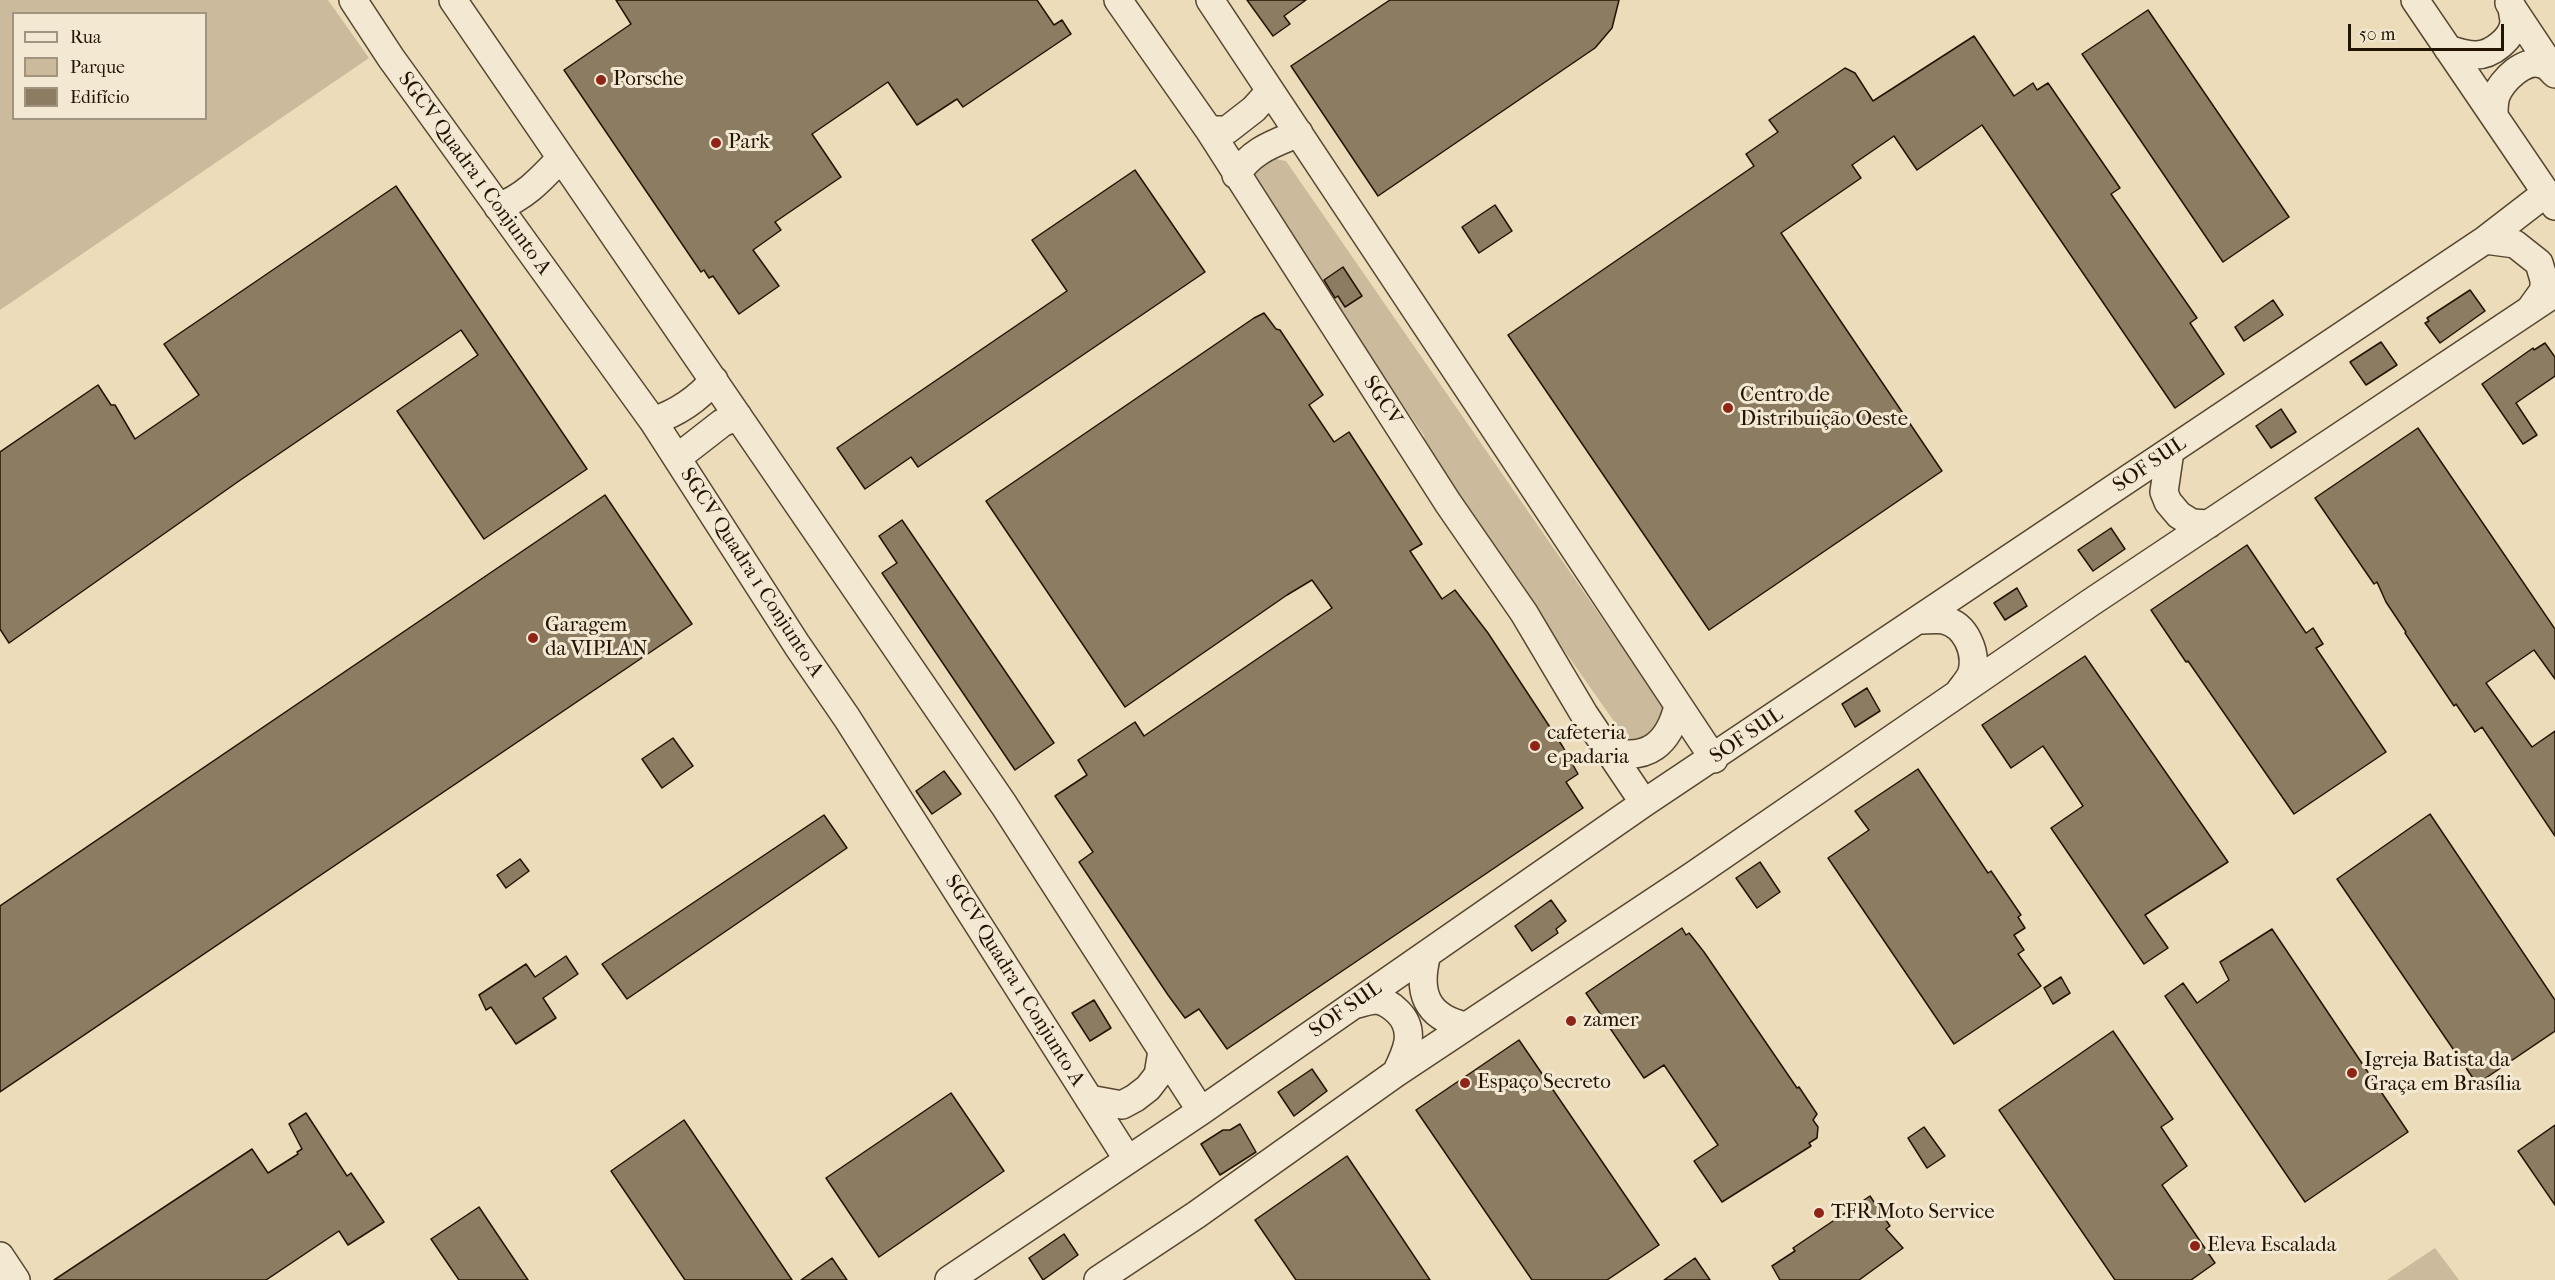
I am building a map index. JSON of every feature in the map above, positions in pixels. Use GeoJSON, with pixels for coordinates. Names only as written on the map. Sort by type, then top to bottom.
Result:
{"type":"FeatureCollection","features":[{"type":"Feature","properties":{"kind":"street","name":"SGCV Quadra 1 Conjunto A"},"geometry":{"type":"LineString","coordinates":[[353,0],[391,58],[653,420],[797,645],[847,718],[1128,1160]]}},
{"type":"Feature","properties":{"kind":"street","name":"SGCV"},"geometry":{"type":"LineString","coordinates":[[1118,0],[1209,130],[1448,503],[1524,613],[1609,751],[1644,803]]}},
{"type":"Feature","properties":{"kind":"street"},"geometry":{"type":"LineString","coordinates":[[1210,0],[1714,759]]}},
{"type":"Feature","properties":{"kind":"street"},"geometry":{"type":"LineString","coordinates":[[2415,0],[2550,200]]}},
{"type":"Feature","properties":{"kind":"street"},"geometry":{"type":"LineString","coordinates":[[465,4],[561,158],[1004,805],[1201,1111]]}},
{"type":"Feature","properties":{"kind":"street"},"geometry":{"type":"LineString","coordinates":[[2448,49],[2480,56],[2494,49],[2507,39],[2514,24],[2510,4]]}},
{"type":"Feature","properties":{"kind":"street"},"geometry":{"type":"LineString","coordinates":[[2510,4],[2555,73]]}},
{"type":"Feature","properties":{"kind":"street"},"geometry":{"type":"LineString","coordinates":[[2494,115],[2496,97],[2504,81],[2518,69],[2534,63],[2544,64],[2555,73]]}},
{"type":"Feature","properties":{"kind":"street"},"geometry":{"type":"LineString","coordinates":[[1209,130],[1227,130],[1254,109],[1270,91]]}},
{"type":"Feature","properties":{"kind":"street"},"geometry":{"type":"LineString","coordinates":[[1236,175],[1246,159],[1271,144],[1299,133]]}},
{"type":"Feature","properties":{"kind":"street"},"geometry":{"type":"LineString","coordinates":[[498,207],[533,188],[561,158]]}},
{"type":"Feature","properties":{"kind":"street","name":"SOF SUL"},"geometry":{"type":"LineString","coordinates":[[949,1280],[1201,1111],[1644,803],[1714,759],[2485,240],[2550,200]]}},
{"type":"Feature","properties":{"kind":"street"},"geometry":{"type":"LineString","coordinates":[[2485,240],[2515,244],[2539,263],[2544,280],[2544,290],[2529,312]]}},
{"type":"Feature","properties":{"kind":"street"},"geometry":{"type":"LineString","coordinates":[[1098,1280],[1196,1215],[1396,1073],[1673,889],[1958,693],[2426,377],[2555,293]]}},
{"type":"Feature","properties":{"kind":"street"},"geometry":{"type":"LineString","coordinates":[[653,420],[673,414],[702,394],[714,380]]}},
{"type":"Feature","properties":{"kind":"street"},"geometry":{"type":"LineString","coordinates":[[677,458],[722,423],[738,416]]}},
{"type":"Feature","properties":{"kind":"street"},"geometry":{"type":"LineString","coordinates":[[2170,451],[2164,492],[2168,502],[2179,515],[2192,524],[2209,524]]}},
{"type":"Feature","properties":{"kind":"street"},"geometry":{"type":"LineString","coordinates":[[1920,620],[1944,620],[1958,627],[1968,639],[1974,654],[1971,674],[1958,693]]}},
{"type":"Feature","properties":{"kind":"street"},"geometry":{"type":"LineString","coordinates":[[1609,751],[1635,755],[1651,749],[1673,726],[1678,706]]}},
{"type":"Feature","properties":{"kind":"street"},"geometry":{"type":"LineString","coordinates":[[1427,954],[1421,974],[1428,1003],[1438,1016],[1450,1023],[1466,1026]]}},
{"type":"Feature","properties":{"kind":"street"},"geometry":{"type":"LineString","coordinates":[[1354,1005],[1378,1000],[1391,1005],[1401,1015],[1410,1039],[1396,1073]]}},
{"type":"Feature","properties":{"kind":"street"},"geometry":{"type":"LineString","coordinates":[[1089,1100],[1122,1105],[1135,1098],[1148,1088],[1158,1075],[1162,1051]]}},
{"type":"Feature","properties":{"kind":"street"},"geometry":{"type":"LineString","coordinates":[[0,1256],[16,1280]]}},
{"type":"Feature","properties":{"kind":"green space"},"geometry":{"type":"Polygon","coordinates":[[[0,0],[328,0],[369,58],[0,310],[0,0]]]}},
{"type":"Feature","properties":{"kind":"green space"},"geometry":{"type":"Polygon","coordinates":[[[1266,160],[1286,161],[1666,711],[1658,735],[1633,741],[1625,737],[1559,643],[1527,612],[1408,437],[1425,437],[1258,191],[1250,171],[1266,160]]]}},
{"type":"Feature","properties":{"kind":"green space"},"geometry":{"type":"Polygon","coordinates":[[[2435,1248],[2459,1280],[2387,1280],[2435,1248]]]}},
{"type":"Feature","properties":{"kind":"building","name":"Park"},"geometry":{"type":"Polygon","coordinates":[[[616,0],[1037,0],[1054,25],[1062,20],[1071,34],[963,107],[957,99],[917,125],[888,82],[812,134],[841,177],[775,222],[781,230],[753,250],[779,286],[739,314],[713,276],[709,278],[704,270],[701,272],[564,70],[631,24],[616,0]]]}},
{"type":"Feature","properties":{"kind":"building"},"geometry":{"type":"Polygon","coordinates":[[[1247,0],[1306,0],[1284,16],[1290,24],[1273,36],[1247,0]]]}},
{"type":"Feature","properties":{"kind":"building"},"geometry":{"type":"Polygon","coordinates":[[[1390,0],[1619,0],[1612,28],[1595,48],[1378,196],[1291,66],[1390,0]]]}},
{"type":"Feature","properties":{"kind":"building"},"geometry":{"type":"Polygon","coordinates":[[[2148,10],[2289,217],[2223,262],[2082,54],[2148,10]]]}},
{"type":"Feature","properties":{"kind":"building","name":"Centro de Distribuição Oeste"},"geometry":{"type":"Polygon","coordinates":[[[1974,36],[2014,96],[2033,83],[2037,90],[2048,83],[2120,188],[2111,194],[2197,318],[2190,323],[2224,374],[2175,408],[1982,125],[1917,170],[1894,136],[1852,165],[1861,178],[1781,233],[1942,471],[1709,630],[1508,335],[1754,166],[1746,154],[1778,132],[1769,120],[1845,68],[1855,73],[1873,101],[1974,36]]]}},
{"type":"Feature","properties":{"kind":"building"},"geometry":{"type":"Polygon","coordinates":[[[1135,170],[1205,272],[918,467],[911,457],[865,489],[837,448],[1067,291],[1032,240],[1135,170]]]}},
{"type":"Feature","properties":{"kind":"building"},"geometry":{"type":"Polygon","coordinates":[[[396,186],[587,469],[484,539],[397,411],[478,355],[461,330],[239,481],[9,643],[0,629],[0,452],[98,385],[111,405],[115,405],[135,439],[199,395],[164,344],[396,186]]]}},
{"type":"Feature","properties":{"kind":"building"},"geometry":{"type":"Polygon","coordinates":[[[1495,205],[1512,231],[1479,253],[1462,227],[1495,205]]]}},
{"type":"Feature","properties":{"kind":"building"},"geometry":{"type":"Polygon","coordinates":[[[1343,267],[1362,296],[1345,307],[1338,296],[1335,298],[1324,280],[1343,267]]]}},
{"type":"Feature","properties":{"kind":"building"},"geometry":{"type":"Polygon","coordinates":[[[2470,290],[2485,311],[2440,343],[2425,323],[2429,321],[2427,318],[2470,290]]]}},
{"type":"Feature","properties":{"kind":"building"},"geometry":{"type":"Polygon","coordinates":[[[2273,300],[2283,315],[2244,341],[2235,327],[2273,300]]]}},
{"type":"Feature","properties":{"kind":"building"},"geometry":{"type":"Polygon","coordinates":[[[1264,313],[1276,329],[1280,330],[1323,395],[1309,405],[1334,442],[1349,432],[1422,544],[1410,551],[1442,599],[1455,590],[1488,633],[1563,747],[1578,774],[1566,782],[1583,808],[1227,1049],[1199,1009],[1185,1018],[1168,995],[1079,862],[1093,852],[1055,796],[1087,775],[1078,760],[1135,722],[1144,736],[1332,608],[1312,580],[1125,707],[986,501],[1264,313]]]}},
{"type":"Feature","properties":{"kind":"building"},"geometry":{"type":"Polygon","coordinates":[[[2381,342],[2397,365],[2366,385],[2350,362],[2381,342]]]}},
{"type":"Feature","properties":{"kind":"building"},"geometry":{"type":"Polygon","coordinates":[[[2545,343],[2555,357],[2555,376],[2516,403],[2537,435],[2523,444],[2482,384],[2533,348],[2534,350],[2545,343]]]}},
{"type":"Feature","properties":{"kind":"building"},"geometry":{"type":"Polygon","coordinates":[[[2281,409],[2296,432],[2271,448],[2256,426],[2281,409]]]}},
{"type":"Feature","properties":{"kind":"building"},"geometry":{"type":"Polygon","coordinates":[[[2418,428],[2555,629],[2555,679],[2534,650],[2486,683],[2532,747],[2555,731],[2555,836],[2482,727],[2475,732],[2456,704],[2454,706],[2405,633],[2377,582],[2374,584],[2315,498],[2418,428]]]}},
{"type":"Feature","properties":{"kind":"building"},"geometry":{"type":"Polygon","coordinates":[[[605,495],[692,624],[0,1092],[0,906],[605,495]]]}},
{"type":"Feature","properties":{"kind":"building"},"geometry":{"type":"Polygon","coordinates":[[[902,520],[1054,743],[1015,770],[882,573],[897,563],[879,536],[902,520]]]}},
{"type":"Feature","properties":{"kind":"building"},"geometry":{"type":"Polygon","coordinates":[[[2111,528],[2125,549],[2093,571],[2078,550],[2111,528]]]}},
{"type":"Feature","properties":{"kind":"building"},"geometry":{"type":"Polygon","coordinates":[[[2247,545],[2306,633],[2313,628],[2323,644],[2316,648],[2386,752],[2294,814],[2151,610],[2247,545]]]}},
{"type":"Feature","properties":{"kind":"building"},"geometry":{"type":"Polygon","coordinates":[[[2017,588],[2027,606],[2005,620],[1994,603],[2017,588]]]}},
{"type":"Feature","properties":{"kind":"building"},"geometry":{"type":"Polygon","coordinates":[[[2085,656],[2228,862],[2145,915],[2168,948],[2144,964],[2051,828],[2083,806],[2043,746],[2011,768],[1982,725],[2085,656]]]}},
{"type":"Feature","properties":{"kind":"building"},"geometry":{"type":"Polygon","coordinates":[[[1867,688],[1880,711],[1855,727],[1842,704],[1867,688]]]}},
{"type":"Feature","properties":{"kind":"building"},"geometry":{"type":"Polygon","coordinates":[[[673,738],[693,766],[662,788],[642,759],[673,738]]]}},
{"type":"Feature","properties":{"kind":"building"},"geometry":{"type":"Polygon","coordinates":[[[1918,769],[1988,873],[1991,871],[2021,915],[2018,917],[2025,928],[2014,935],[2024,950],[2018,954],[2041,986],[1954,1044],[1828,858],[1869,830],[1855,811],[1918,769]]]}},
{"type":"Feature","properties":{"kind":"building"},"geometry":{"type":"Polygon","coordinates":[[[944,771],[961,794],[932,814],[916,791],[944,771]]]}},
{"type":"Feature","properties":{"kind":"building"},"geometry":{"type":"Polygon","coordinates":[[[2430,814],[2555,1000],[2555,1031],[2477,1084],[2337,879],[2430,814]]]}},
{"type":"Feature","properties":{"kind":"building"},"geometry":{"type":"Polygon","coordinates":[[[824,815],[847,848],[627,999],[602,964],[824,815]]]}},
{"type":"Feature","properties":{"kind":"building"},"geometry":{"type":"Polygon","coordinates":[[[520,859],[529,871],[506,888],[497,875],[520,859]]]}},
{"type":"Feature","properties":{"kind":"building"},"geometry":{"type":"Polygon","coordinates":[[[1760,862],[1780,892],[1757,908],[1736,878],[1760,862]]]}},
{"type":"Feature","properties":{"kind":"building"},"geometry":{"type":"Polygon","coordinates":[[[1551,900],[1566,921],[1556,929],[1558,933],[1532,951],[1515,926],[1551,900]]]}},
{"type":"Feature","properties":{"kind":"building"},"geometry":{"type":"Polygon","coordinates":[[[1682,928],[1704,952],[1817,1114],[1813,1120],[1818,1127],[1817,1138],[1809,1143],[1811,1146],[1722,1202],[1694,1161],[1718,1145],[1664,1065],[1644,1078],[1586,993],[1682,928]]]}},
{"type":"Feature","properties":{"kind":"building"},"geometry":{"type":"Polygon","coordinates":[[[2272,929],[2408,1132],[2305,1202],[2165,996],[2183,983],[2197,1003],[2229,980],[2220,962],[2272,929]]]}},
{"type":"Feature","properties":{"kind":"building"},"geometry":{"type":"Polygon","coordinates":[[[566,956],[578,974],[543,998],[556,1018],[516,1044],[491,1007],[486,1010],[479,995],[526,964],[535,977],[566,956]]]}},
{"type":"Feature","properties":{"kind":"building"},"geometry":{"type":"Polygon","coordinates":[[[2061,977],[2070,993],[2053,1004],[2044,988],[2061,977]]]}},
{"type":"Feature","properties":{"kind":"building"},"geometry":{"type":"Polygon","coordinates":[[[1094,1000],[1111,1028],[1090,1041],[1072,1013],[1094,1000]]]}},
{"type":"Feature","properties":{"kind":"building"},"geometry":{"type":"Polygon","coordinates":[[[2113,1031],[2173,1119],[2161,1127],[2187,1166],[2162,1185],[2215,1263],[2191,1280],[2115,1280],[1999,1110],[2113,1031]]]}},
{"type":"Feature","properties":{"kind":"building"},"geometry":{"type":"Polygon","coordinates":[[[1519,1040],[1659,1245],[1607,1280],[1532,1280],[1416,1110],[1519,1040]]]}},
{"type":"Feature","properties":{"kind":"building"},"geometry":{"type":"Polygon","coordinates":[[[1312,1069],[1327,1091],[1294,1116],[1278,1092],[1312,1069]]]}},
{"type":"Feature","properties":{"kind":"building"},"geometry":{"type":"Polygon","coordinates":[[[951,1093],[1004,1171],[879,1257],[826,1178],[951,1093]]]}},
{"type":"Feature","properties":{"kind":"building"},"geometry":{"type":"Polygon","coordinates":[[[306,1113],[347,1176],[351,1173],[384,1222],[348,1245],[339,1231],[266,1280],[54,1280],[252,1149],[268,1173],[298,1154],[297,1152],[302,1149],[289,1124],[306,1113]]]}},
{"type":"Feature","properties":{"kind":"building"},"geometry":{"type":"Polygon","coordinates":[[[684,1120],[792,1280],[685,1280],[611,1171],[684,1120]]]}},
{"type":"Feature","properties":{"kind":"building"},"geometry":{"type":"Polygon","coordinates":[[[1240,1124],[1256,1152],[1220,1175],[1201,1144],[1223,1130],[1230,1130],[1240,1124]]]}},
{"type":"Feature","properties":{"kind":"building"},"geometry":{"type":"Polygon","coordinates":[[[2555,1125],[2555,1205],[2518,1151],[2555,1125]]]}},
{"type":"Feature","properties":{"kind":"building"},"geometry":{"type":"Polygon","coordinates":[[[1924,1127],[1945,1156],[1927,1168],[1908,1138],[1924,1127]]]}},
{"type":"Feature","properties":{"kind":"building"},"geometry":{"type":"Polygon","coordinates":[[[1347,1156],[1430,1280],[1296,1280],[1255,1220],[1347,1156]]]}},
{"type":"Feature","properties":{"kind":"building"},"geometry":{"type":"Polygon","coordinates":[[[1870,1196],[1890,1226],[1886,1229],[1903,1248],[1859,1280],[1780,1280],[1772,1266],[1795,1251],[1793,1248],[1870,1196]]]}},
{"type":"Feature","properties":{"kind":"building"},"geometry":{"type":"Polygon","coordinates":[[[479,1207],[528,1280],[459,1280],[431,1239],[479,1207]]]}},
{"type":"Feature","properties":{"kind":"building"},"geometry":{"type":"Polygon","coordinates":[[[1064,1234],[1078,1255],[1043,1280],[1029,1258],[1064,1234]]]}},
{"type":"Feature","properties":{"kind":"building"},"geometry":{"type":"Polygon","coordinates":[[[832,1258],[847,1280],[801,1280],[832,1258]]]}},
{"type":"Feature","properties":{"kind":"building"},"geometry":{"type":"Polygon","coordinates":[[[1695,1258],[1710,1280],[1664,1280],[1695,1258]]]}},
{"type":"Feature","properties":{"kind":"place","name":"Porsche"},"geometry":{"type":"Point","coordinates":[601,80]}},
{"type":"Feature","properties":{"kind":"place","name":"Park"},"geometry":{"type":"Point","coordinates":[716,143]}},
{"type":"Feature","properties":{"kind":"place","name":"Centro de Distribuição Oeste"},"geometry":{"type":"Point","coordinates":[1728,408]}},
{"type":"Feature","properties":{"kind":"place","name":"Garagem da VIPLAN"},"geometry":{"type":"Point","coordinates":[533,638]}},
{"type":"Feature","properties":{"kind":"place","name":"cafeteria e padaria"},"geometry":{"type":"Point","coordinates":[1535,746]}},
{"type":"Feature","properties":{"kind":"place","name":"zamer"},"geometry":{"type":"Point","coordinates":[1571,1021]}},
{"type":"Feature","properties":{"kind":"place","name":"Igreja Batista da Graça em Brasília"},"geometry":{"type":"Point","coordinates":[2352,1073]}},
{"type":"Feature","properties":{"kind":"place","name":"Espaço Secreto"},"geometry":{"type":"Point","coordinates":[1465,1083]}},
{"type":"Feature","properties":{"kind":"place","name":"TFR Moto Service"},"geometry":{"type":"Point","coordinates":[1819,1213]}},
{"type":"Feature","properties":{"kind":"place","name":"Eleva Escalada"},"geometry":{"type":"Point","coordinates":[2195,1246]}}]}
